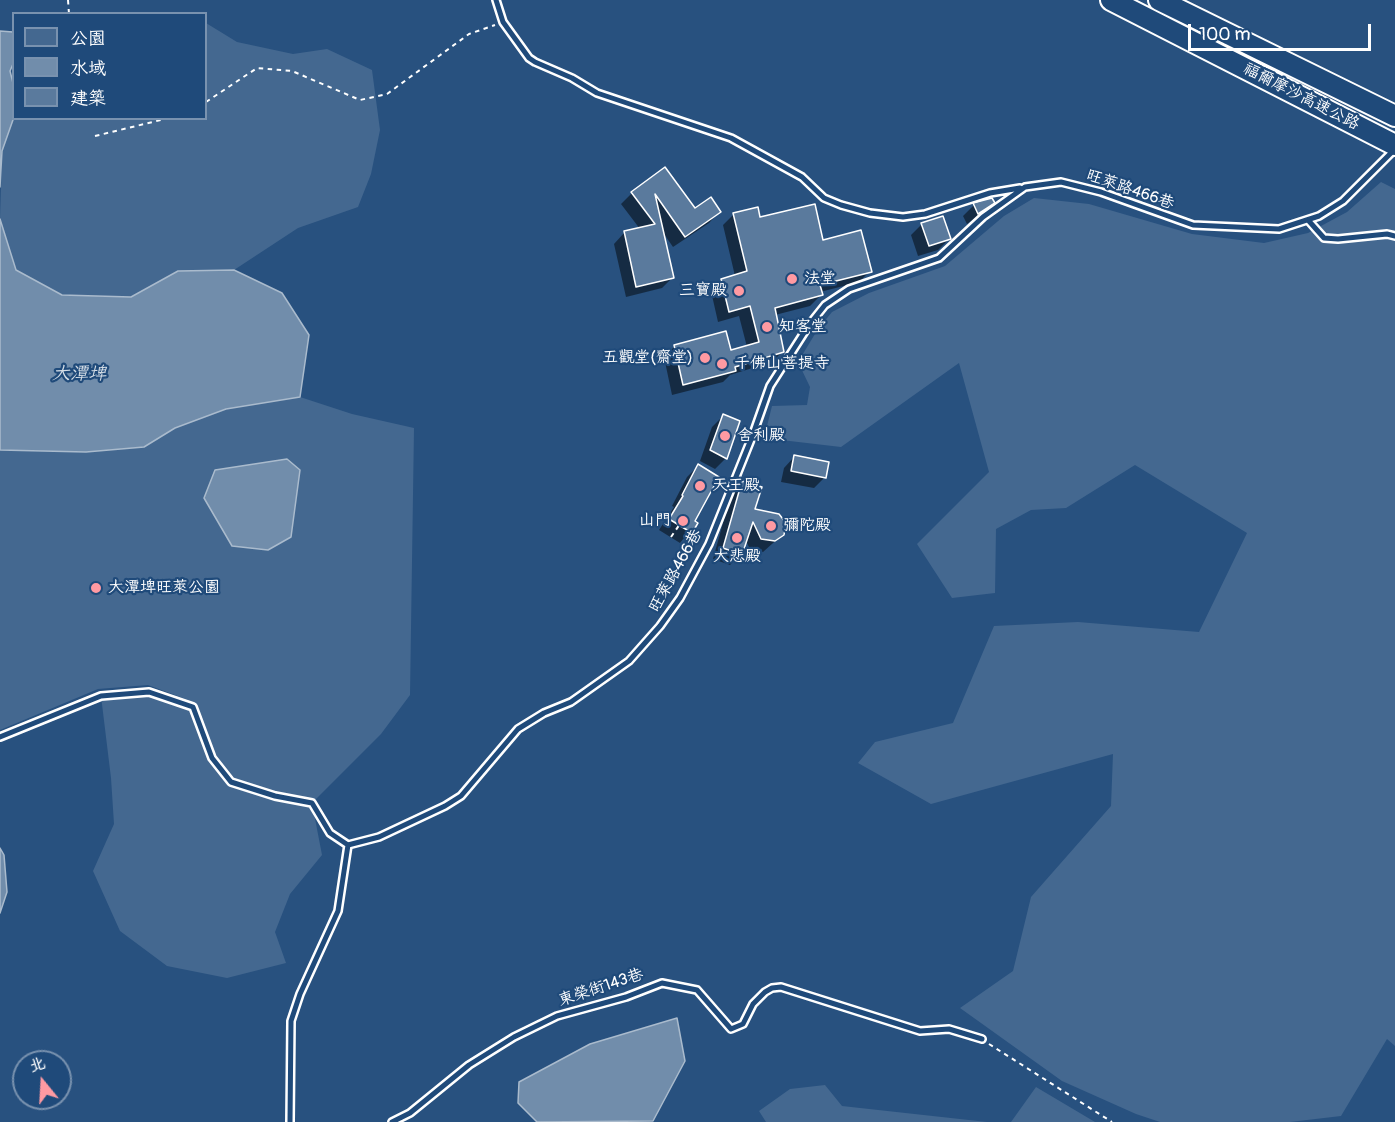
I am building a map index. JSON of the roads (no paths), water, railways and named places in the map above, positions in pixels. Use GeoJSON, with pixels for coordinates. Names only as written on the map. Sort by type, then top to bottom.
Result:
{"type":"FeatureCollection","features":[{"type":"Feature","properties":{"kind":"highway","name":"福爾摩沙高速公路"},"geometry":{"type":"LineString","coordinates":[[1111,0],[1395,147]]}},
{"type":"Feature","properties":{"kind":"highway","name":"福爾摩沙高速公路"},"geometry":{"type":"LineString","coordinates":[[1159,0],[1395,116]]}},
{"type":"Feature","properties":{"kind":"lane"},"geometry":{"type":"LineString","coordinates":[[496,0],[503,22],[529,58],[535,62],[572,78],[597,93],[731,138],[802,177],[824,198],[841,206],[870,213],[903,217],[925,214],[990,193],[1025,188]]}},
{"type":"Feature","properties":{"kind":"lane","name":"旺萊路466巷"},"geometry":{"type":"LineString","coordinates":[[348,845],[379,837],[461,796],[518,729],[544,713],[571,702],[629,661],[660,626],[680,598],[709,544],[753,437],[770,386],[808,325],[825,305],[849,288],[939,258],[983,217],[1025,188],[1061,182],[1101,192],[1193,225],[1279,229],[1308,220],[1343,201],[1395,147]]}},
{"type":"Feature","properties":{"kind":"lane"},"geometry":{"type":"LineString","coordinates":[[1308,220],[1324,238],[1338,239],[1387,234],[1395,236]]}},
{"type":"Feature","properties":{"kind":"lane"},"geometry":{"type":"LineString","coordinates":[[0,737],[101,696],[148,692],[193,707],[212,758],[231,783],[275,796],[312,803],[330,833],[348,845],[338,911],[300,994],[291,1021],[290,1122]]}},
{"type":"Feature","properties":{"kind":"lane","name":"東榮街143巷"},"geometry":{"type":"LineString","coordinates":[[392,1122],[410,1113],[469,1065],[514,1037],[557,1016],[626,997],[662,983],[697,990],[731,1029],[743,1024],[753,1004],[765,992],[781,987],[920,1031],[949,1029],[982,1039]]}},
{"type":"Feature","properties":{"kind":"water"},"geometry":{"type":"Polygon","coordinates":[[[0,31],[12,32],[10,71],[13,120],[2,151],[0,187],[0,31]]]}},
{"type":"Feature","properties":{"kind":"water","name":"大潭埤"},"geometry":{"type":"Polygon","coordinates":[[[0,219],[16,270],[62,295],[131,297],[178,271],[234,270],[282,293],[309,335],[300,397],[226,409],[175,428],[144,447],[86,452],[0,450],[0,219]]]}},
{"type":"Feature","properties":{"kind":"water"},"geometry":{"type":"Polygon","coordinates":[[[287,459],[300,470],[291,537],[268,550],[232,546],[204,498],[215,470],[287,459]]]}},
{"type":"Feature","properties":{"kind":"water"},"geometry":{"type":"Polygon","coordinates":[[[0,848],[4,855],[7,892],[0,913],[0,848]]]}},
{"type":"Feature","properties":{"kind":"water"},"geometry":{"type":"Polygon","coordinates":[[[677,1018],[685,1061],[653,1121],[537,1122],[518,1103],[519,1082],[590,1044],[677,1018]]]}},
{"type":"Feature","properties":{"kind":"place","name":"法堂"},"geometry":{"type":"Point","coordinates":[792,279]}},
{"type":"Feature","properties":{"kind":"place","name":"三寶殿"},"geometry":{"type":"Point","coordinates":[739,291]}},
{"type":"Feature","properties":{"kind":"place","name":"知客堂"},"geometry":{"type":"Point","coordinates":[767,327]}},
{"type":"Feature","properties":{"kind":"place","name":"五觀堂(齋堂)"},"geometry":{"type":"Point","coordinates":[705,358]}},
{"type":"Feature","properties":{"kind":"place","name":"千佛山菩提寺"},"geometry":{"type":"Point","coordinates":[722,364]}},
{"type":"Feature","properties":{"kind":"place","name":"舍利殿"},"geometry":{"type":"Point","coordinates":[725,436]}},
{"type":"Feature","properties":{"kind":"place","name":"天王殿"},"geometry":{"type":"Point","coordinates":[700,486]}},
{"type":"Feature","properties":{"kind":"place","name":"山門"},"geometry":{"type":"Point","coordinates":[683,521]}},
{"type":"Feature","properties":{"kind":"place","name":"彌陀殿"},"geometry":{"type":"Point","coordinates":[771,526]}},
{"type":"Feature","properties":{"kind":"place","name":"大悲殿"},"geometry":{"type":"Point","coordinates":[737,538]}},
{"type":"Feature","properties":{"kind":"place","name":"大潭埤旺萊公園"},"geometry":{"type":"Point","coordinates":[96,588]}}]}
